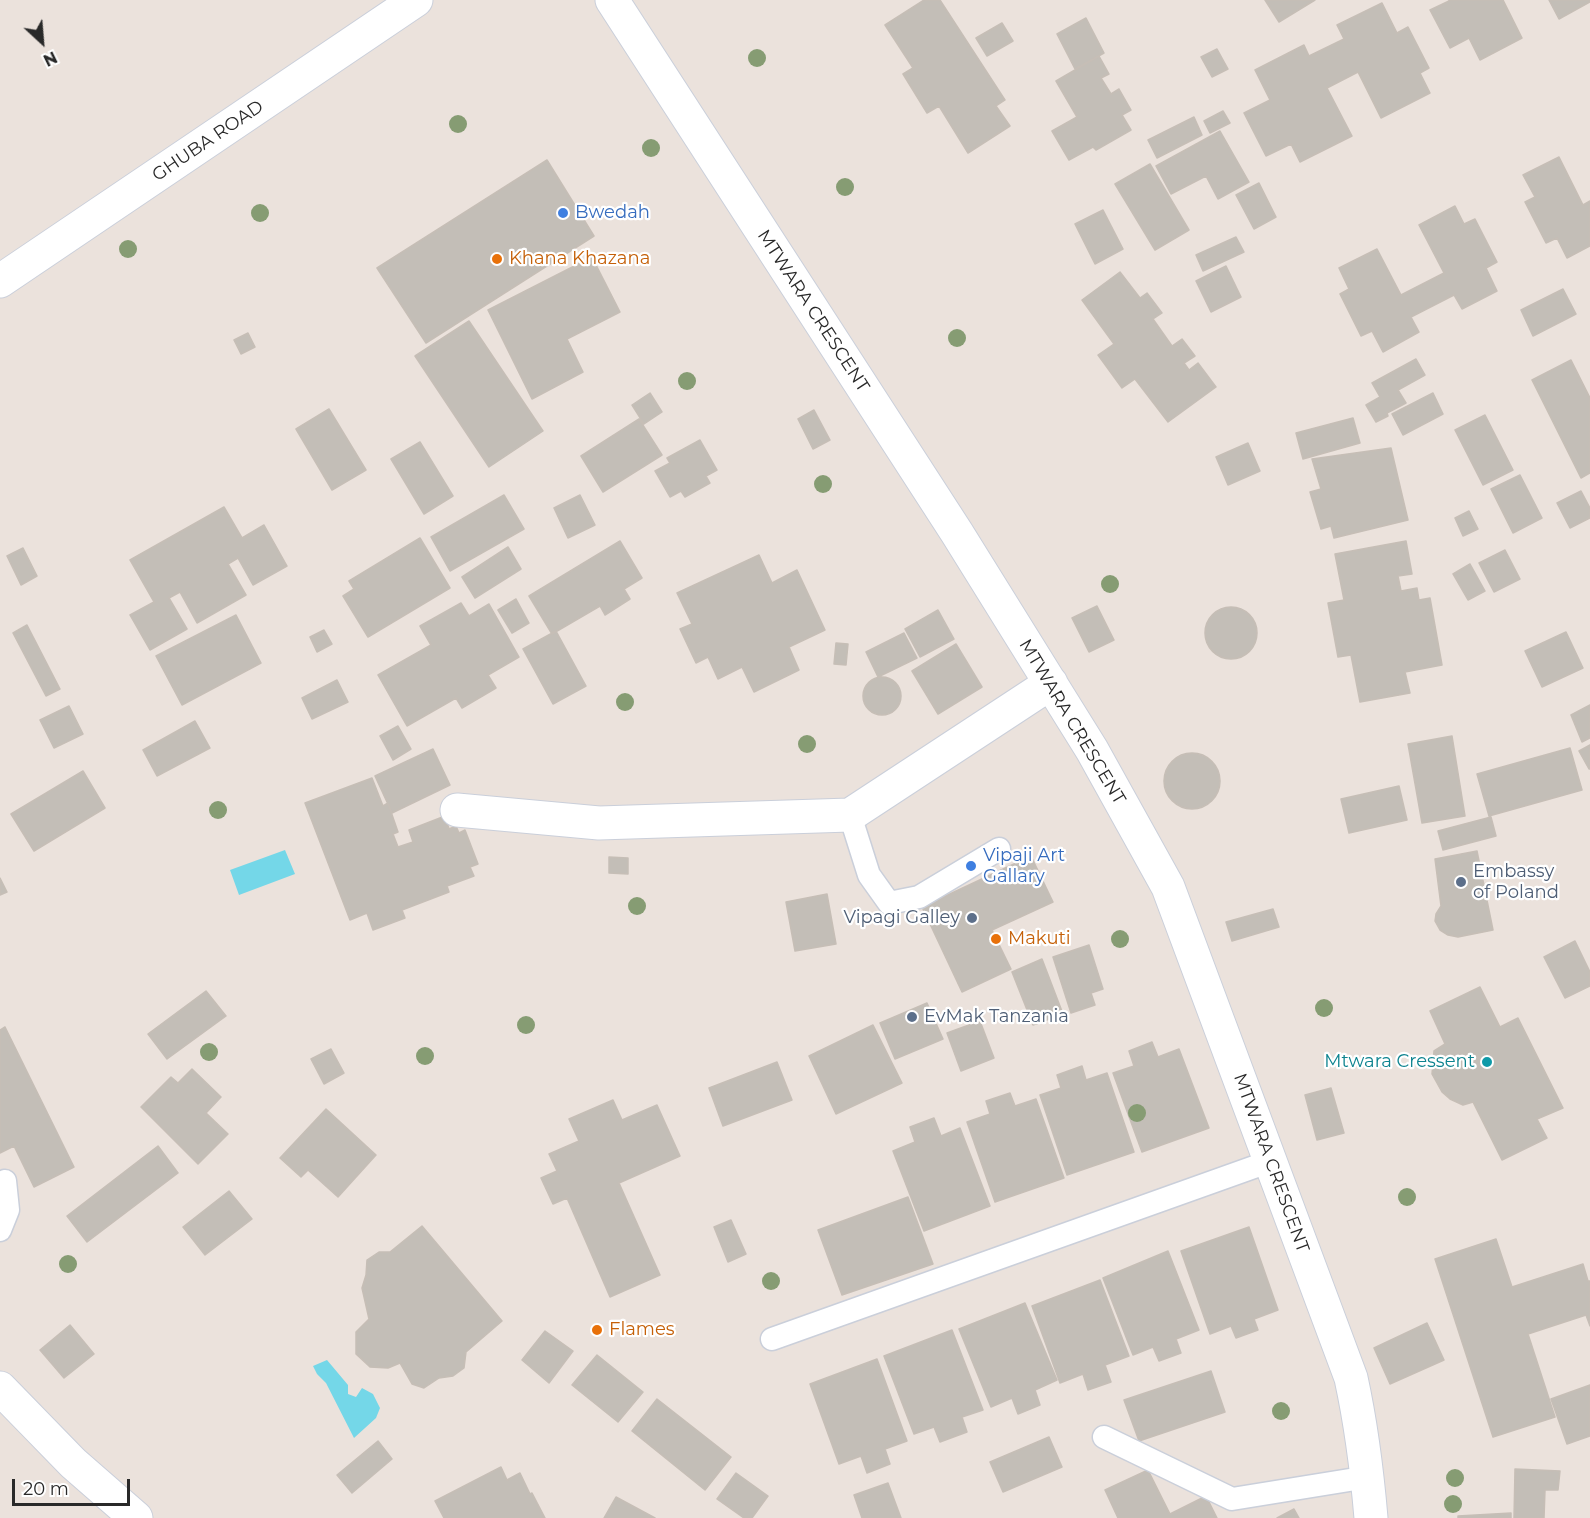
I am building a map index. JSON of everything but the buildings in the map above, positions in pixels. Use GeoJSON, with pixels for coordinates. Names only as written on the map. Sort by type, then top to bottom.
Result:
{"type":"FeatureCollection","features":[{"type":"Feature","properties":{"kind":"street","name":"GHUBA ROAD"},"geometry":{"type":"LineString","coordinates":[[0,281],[416,0]]}},
{"type":"Feature","properties":{"kind":"street","name":"MTWARA CRESCENT"},"geometry":{"type":"LineString","coordinates":[[612,0],[951,524],[1051,683],[1092,750],[1168,887],[1351,1378],[1359,1414],[1371,1518]]}},
{"type":"Feature","properties":{"kind":"street"},"geometry":{"type":"LineString","coordinates":[[457,810],[599,823],[850,815],[1051,683]]}},
{"type":"Feature","properties":{"kind":"street"},"geometry":{"type":"LineString","coordinates":[[0,1388],[73,1463],[136,1518]]}},
{"type":"Feature","properties":{"kind":"lane"},"geometry":{"type":"LineString","coordinates":[[850,815],[869,875],[888,903],[919,897],[999,849]]}},
{"type":"Feature","properties":{"kind":"lane"},"geometry":{"type":"LineString","coordinates":[[772,1339],[1271,1161]]}},
{"type":"Feature","properties":{"kind":"lane"},"geometry":{"type":"LineString","coordinates":[[0,1230],[8,1210],[5,1181]]}},
{"type":"Feature","properties":{"kind":"lane"},"geometry":{"type":"LineString","coordinates":[[1104,1437],[1232,1499],[1368,1477]]}},
{"type":"Feature","properties":{"kind":"water"},"geometry":{"type":"Polygon","coordinates":[[[285,850],[295,874],[239,895],[230,870],[285,850]]]}},
{"type":"Feature","properties":{"kind":"water"},"geometry":{"type":"Polygon","coordinates":[[[327,1360],[348,1385],[348,1394],[356,1397],[362,1388],[373,1394],[380,1408],[376,1418],[354,1438],[326,1383],[313,1366],[327,1360]]]}},
{"type":"Feature","properties":{"kind":"place","name":"Bwedah"},"geometry":{"type":"Point","coordinates":[563,213]}},
{"type":"Feature","properties":{"kind":"place","name":"Khana Khazana"},"geometry":{"type":"Point","coordinates":[497,259]}},
{"type":"Feature","properties":{"kind":"place","name":"Vipaji Art Gallary"},"geometry":{"type":"Point","coordinates":[971,866]}},
{"type":"Feature","properties":{"kind":"place","name":"Embassy of Poland"},"geometry":{"type":"Point","coordinates":[1461,882]}},
{"type":"Feature","properties":{"kind":"place","name":"Vipagi Galley"},"geometry":{"type":"Point","coordinates":[972,918]}},
{"type":"Feature","properties":{"kind":"place","name":"Makuti"},"geometry":{"type":"Point","coordinates":[996,939]}},
{"type":"Feature","properties":{"kind":"place","name":"EvMak Tanzania"},"geometry":{"type":"Point","coordinates":[912,1017]}},
{"type":"Feature","properties":{"kind":"place","name":"Mtwara Cressent"},"geometry":{"type":"Point","coordinates":[1487,1062]}},
{"type":"Feature","properties":{"kind":"place","name":"Flames"},"geometry":{"type":"Point","coordinates":[597,1330]}}]}
